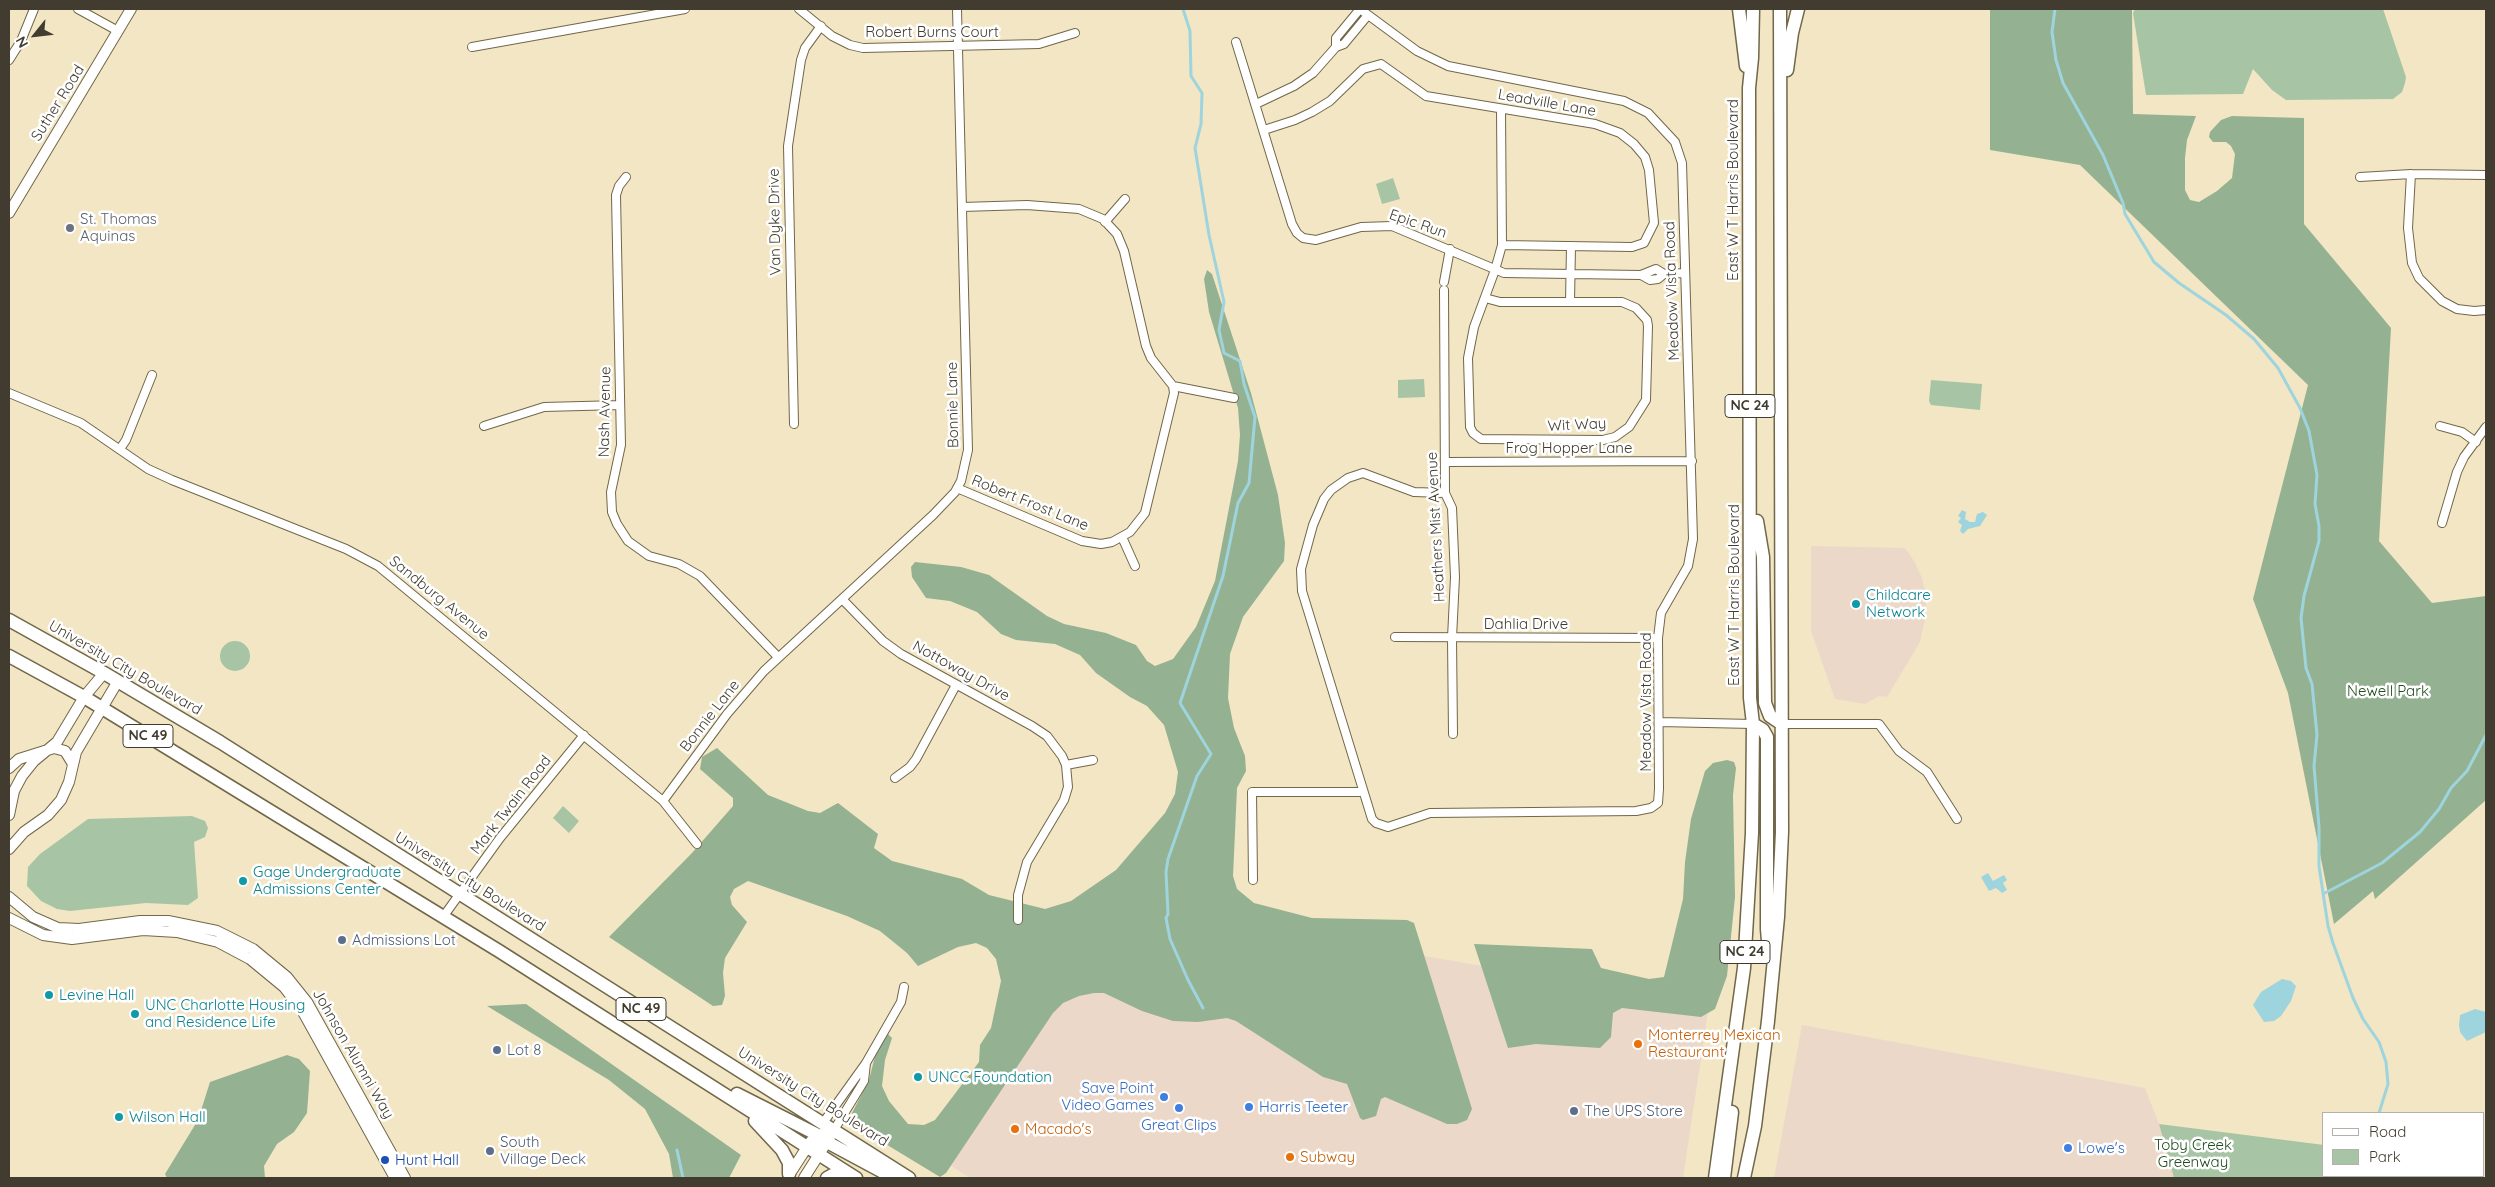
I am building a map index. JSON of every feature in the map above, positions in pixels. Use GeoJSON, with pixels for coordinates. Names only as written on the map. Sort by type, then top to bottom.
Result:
{"type":"FeatureCollection","features":[{"type":"Feature","properties":{"kind":"main road"},"geometry":{"type":"LineString","coordinates":[[1739,9],[1749,88]]}},
{"type":"Feature","properties":{"kind":"main road","name":"East W T Harris Boulevard"},"geometry":{"type":"LineString","coordinates":[[1715,1178],[1744,968],[1749,901],[1754,724],[1750,698],[1749,88],[1753,9]]}},
{"type":"Feature","properties":{"kind":"main road","name":"NC 24"},"geometry":{"type":"LineString","coordinates":[[1744,1178],[1755,1126],[1772,984],[1782,832],[1780,9]]}},
{"type":"Feature","properties":{"kind":"main road"},"geometry":{"type":"LineString","coordinates":[[1781,112],[1792,33],[1798,9]]}},
{"type":"Feature","properties":{"kind":"main road"},"geometry":{"type":"LineString","coordinates":[[1750,487],[1763,557],[1765,703],[1770,716],[1782,724]]}},
{"type":"Feature","properties":{"kind":"main road","name":"University City Boulevard"},"geometry":{"type":"LineString","coordinates":[[9,620],[118,681],[270,773],[459,895],[909,1178]]}},
{"type":"Feature","properties":{"kind":"main road","name":"NC 49"},"geometry":{"type":"LineString","coordinates":[[9,656],[84,697],[443,917],[854,1177]]}},
{"type":"Feature","properties":{"kind":"main road"},"geometry":{"type":"LineString","coordinates":[[1754,724],[1763,730],[1767,737],[1767,929],[1772,984]]}},
{"type":"Feature","properties":{"kind":"main road"},"geometry":{"type":"LineString","coordinates":[[679,1066],[815,1134],[826,1136],[828,1126]]}},
{"type":"Feature","properties":{"kind":"main road"},"geometry":{"type":"LineString","coordinates":[[1724,1178],[1732,1122],[1729,1083]]}},
{"type":"Feature","properties":{"kind":"main road"},"geometry":{"type":"LineString","coordinates":[[727,1096],[774,1140],[789,1163],[788,1176]]}},
{"type":"Feature","properties":{"kind":"main road"},"geometry":{"type":"LineString","coordinates":[[807,1147],[817,1141],[827,1142],[894,1178]]}},
{"type":"Feature","properties":{"kind":"main road","name":"NC 49"},"geometry":{"type":"LineString","coordinates":[[827,1178],[836,1173],[854,1177]]}},
{"type":"Feature","properties":{"kind":"street"},"geometry":{"type":"LineString","coordinates":[[9,60],[21,41],[34,9]]}},
{"type":"Feature","properties":{"kind":"street"},"geometry":{"type":"LineString","coordinates":[[78,9],[118,31]]}},
{"type":"Feature","properties":{"kind":"street","name":"Suther Road"},"geometry":{"type":"LineString","coordinates":[[9,213],[132,9]]}},
{"type":"Feature","properties":{"kind":"street"},"geometry":{"type":"LineString","coordinates":[[472,47],[685,9]]}},
{"type":"Feature","properties":{"kind":"street","name":"Robert Burns Court"},"geometry":{"type":"LineString","coordinates":[[799,9],[844,42],[863,48],[1039,44],[1075,33]]}},
{"type":"Feature","properties":{"kind":"street","name":"Bonnie Lane"},"geometry":{"type":"LineString","coordinates":[[663,801],[739,699],[778,658],[933,515],[957,488],[968,450],[957,9]]}},
{"type":"Feature","properties":{"kind":"street"},"geometry":{"type":"LineString","coordinates":[[1336,48],[1336,38],[1360,9]]}},
{"type":"Feature","properties":{"kind":"street","name":"Meadow Vista Road"},"geometry":{"type":"LineString","coordinates":[[1360,9],[1417,51],[1448,66],[1624,101],[1648,113],[1676,142],[1682,163],[1684,273],[1692,461],[1692,553],[1679,586],[1661,613],[1658,638],[1660,722],[1658,803],[1651,808],[1639,811],[1430,813],[1388,827],[1376,823],[1372,819],[1302,590],[1300,569],[1313,525],[1324,498],[1331,490],[1348,478],[1363,473],[1414,492],[1445,492]]}},
{"type":"Feature","properties":{"kind":"street"},"geometry":{"type":"LineString","coordinates":[[1256,104],[1294,86],[1313,73],[1336,48],[1350,38],[1368,15]]}},
{"type":"Feature","properties":{"kind":"street","name":"Van Dyke Drive"},"geometry":{"type":"LineString","coordinates":[[794,424],[788,146],[801,60],[805,48],[821,26]]}},
{"type":"Feature","properties":{"kind":"street"},"geometry":{"type":"LineString","coordinates":[[1342,32],[1350,38]]}},
{"type":"Feature","properties":{"kind":"street","name":"Epic Run"},"geometry":{"type":"LineString","coordinates":[[1236,42],[1292,224],[1296,233],[1303,238],[1316,240],[1361,226],[1392,226],[1504,273],[1528,275],[1641,275],[1650,280],[1658,279],[1664,274],[1684,273]]}},
{"type":"Feature","properties":{"kind":"street","name":"Leadville Lane"},"geometry":{"type":"LineString","coordinates":[[1264,130],[1295,120],[1312,112],[1330,101],[1363,68],[1376,64],[1388,67],[1426,96],[1595,124],[1620,133],[1634,144],[1644,157],[1649,170],[1654,223],[1648,239],[1632,247],[1502,246]]}},
{"type":"Feature","properties":{"kind":"street","name":"Wit Way"},"geometry":{"type":"LineString","coordinates":[[1485,298],[1500,302],[1622,302],[1636,308],[1647,320],[1646,400],[1629,427],[1615,437],[1602,440],[1493,440],[1481,439],[1473,433],[1468,408],[1468,358],[1474,326],[1485,298],[1496,270],[1502,246],[1501,109]]}},
{"type":"Feature","properties":{"kind":"street"},"geometry":{"type":"LineString","coordinates":[[2360,177],[2411,174],[2486,175]]}},
{"type":"Feature","properties":{"kind":"street"},"geometry":{"type":"LineString","coordinates":[[2411,174],[2408,228],[2412,263],[2419,278],[2442,300],[2457,309],[2486,310]]}},
{"type":"Feature","properties":{"kind":"street","name":"Nash Avenue"},"geometry":{"type":"LineString","coordinates":[[626,177],[619,186],[616,195],[621,445],[611,492],[612,512],[620,530],[638,549],[649,556],[679,564],[700,576],[778,658]]}},
{"type":"Feature","properties":{"kind":"street"},"geometry":{"type":"LineString","coordinates":[[1105,222],[1125,199]]}},
{"type":"Feature","properties":{"kind":"street"},"geometry":{"type":"LineString","coordinates":[[962,207],[1027,205],[1079,209],[1092,213],[1105,222],[1117,234],[1124,251],[1146,346],[1151,358],[1173,386],[1234,398]]}},
{"type":"Feature","properties":{"kind":"street"},"geometry":{"type":"LineString","coordinates":[[1570,302],[1571,246]]}},
{"type":"Feature","properties":{"kind":"street","name":"Heathers Mist Avenue"},"geometry":{"type":"LineString","coordinates":[[1450,250],[1444,286],[1445,492],[1452,508],[1455,577],[1452,638],[1453,734]]}},
{"type":"Feature","properties":{"kind":"street"},"geometry":{"type":"LineString","coordinates":[[120,449],[126,440],[152,375]]}},
{"type":"Feature","properties":{"kind":"street","name":"Robert Frost Lane"},"geometry":{"type":"LineString","coordinates":[[957,488],[1082,542],[1101,544],[1122,537],[1139,523],[1147,507],[1173,386]]}},
{"type":"Feature","properties":{"kind":"street","name":"Sandburg Avenue"},"geometry":{"type":"LineString","coordinates":[[9,393],[81,423],[148,469],[346,549],[378,566],[663,801],[698,844]]}},
{"type":"Feature","properties":{"kind":"street"},"geometry":{"type":"LineString","coordinates":[[484,426],[544,407],[620,405]]}},
{"type":"Feature","properties":{"kind":"street"},"geometry":{"type":"LineString","coordinates":[[2440,426],[2462,432],[2476,442]]}},
{"type":"Feature","properties":{"kind":"street"},"geometry":{"type":"LineString","coordinates":[[2442,523],[2457,472],[2486,427]]}},
{"type":"Feature","properties":{"kind":"street","name":"Frog Hopper Lane"},"geometry":{"type":"LineString","coordinates":[[1446,462],[1692,461]]}},
{"type":"Feature","properties":{"kind":"street"},"geometry":{"type":"LineString","coordinates":[[1122,537],[1136,566]]}},
{"type":"Feature","properties":{"kind":"street","name":"Nottoway Drive"},"geometry":{"type":"LineString","coordinates":[[842,599],[883,641],[1047,736],[1059,751],[1066,765],[1068,787],[1064,800],[1031,855],[1021,878],[1018,895],[1018,920]]}},
{"type":"Feature","properties":{"kind":"street","name":"Dahlia Drive"},"geometry":{"type":"LineString","coordinates":[[1394,637],[1658,638]]}},
{"type":"Feature","properties":{"kind":"street"},"geometry":{"type":"LineString","coordinates":[[9,808],[22,776],[34,761],[63,734],[84,697],[104,673]]}},
{"type":"Feature","properties":{"kind":"street"},"geometry":{"type":"LineString","coordinates":[[9,849],[24,832],[46,818],[58,804],[69,782],[76,752],[118,681]]}},
{"type":"Feature","properties":{"kind":"street"},"geometry":{"type":"LineString","coordinates":[[895,778],[916,759],[956,685]]}},
{"type":"Feature","properties":{"kind":"street"},"geometry":{"type":"LineString","coordinates":[[1660,722],[1754,724]]}},
{"type":"Feature","properties":{"kind":"street"},"geometry":{"type":"LineString","coordinates":[[1782,724],[1879,724],[1899,751],[1927,772],[1957,820]]}},
{"type":"Feature","properties":{"kind":"street","name":"Mark Twain Road"},"geometry":{"type":"LineString","coordinates":[[443,917],[500,838],[584,735]]}},
{"type":"Feature","properties":{"kind":"street"},"geometry":{"type":"LineString","coordinates":[[9,768],[19,760],[54,748],[62,750],[70,756],[73,764]]}},
{"type":"Feature","properties":{"kind":"street"},"geometry":{"type":"LineString","coordinates":[[1066,765],[1092,760]]}},
{"type":"Feature","properties":{"kind":"street"},"geometry":{"type":"LineString","coordinates":[[1253,880],[1252,792],[1363,792]]}},
{"type":"Feature","properties":{"kind":"street","name":"Johnson Alumni Way"},"geometry":{"type":"LineString","coordinates":[[9,897],[33,917],[58,928],[79,929],[140,921],[168,921],[217,931],[253,949],[283,973],[307,1002],[405,1178]]}},
{"type":"Feature","properties":{"kind":"street","name":"Johnson Alumni Way"},"geometry":{"type":"LineString","coordinates":[[9,918],[43,935],[72,939],[144,930],[178,932],[218,942],[250,959],[284,987],[302,1010],[395,1178]]}},
{"type":"Feature","properties":{"kind":"street"},"geometry":{"type":"LineString","coordinates":[[804,1178],[827,1142],[828,1126],[901,1002],[904,987]]}},
{"type":"Feature","properties":{"kind":"street"},"geometry":{"type":"LineString","coordinates":[[828,1126],[864,1082],[866,1063]]}},
{"type":"Feature","properties":{"kind":"street"},"geometry":{"type":"LineString","coordinates":[[788,1176],[815,1134]]}},
{"type":"Feature","properties":{"kind":"shaded area"},"geometry":{"type":"Polygon","coordinates":[[[1811,546],[1905,548],[1914,561],[1922,578],[1926,596],[1926,615],[1920,642],[1887,697],[1879,696],[1865,704],[1835,699],[1811,631],[1811,546]]]}},
{"type":"Feature","properties":{"kind":"shaded area"},"geometry":{"type":"Polygon","coordinates":[[[1117,903],[1709,1005],[1683,1178],[970,1178],[945,1162],[1117,903]]]}},
{"type":"Feature","properties":{"kind":"shaded area"},"geometry":{"type":"Polygon","coordinates":[[[1802,1025],[2145,1088],[2159,1124],[2174,1178],[1774,1178],[1802,1025]]]}},
{"type":"Feature","properties":{"kind":"green space","name":"Newell Park"},"geometry":{"type":"Polygon","coordinates":[[[1990,9],[2132,9],[2133,114],[2196,116],[2187,140],[2185,158],[2185,190],[2190,200],[2199,202],[2217,191],[2232,178],[2235,154],[2231,146],[2226,142],[2213,142],[2209,137],[2210,132],[2221,120],[2232,116],[2304,118],[2304,224],[2391,328],[2379,541],[2432,603],[2486,596],[2486,800],[2375,899],[2373,891],[2334,924],[2288,693],[2253,599],[2308,385],[2080,165],[1990,150],[1990,9]]]}},
{"type":"Feature","properties":{"kind":"green space"},"geometry":{"type":"Polygon","coordinates":[[[2135,9],[2383,9],[2406,77],[2405,83],[2402,92],[2393,99],[2286,100],[2272,90],[2253,69],[2243,94],[2146,95],[2133,13],[2135,9]]]}},
{"type":"Feature","properties":{"kind":"green space"},"geometry":{"type":"Polygon","coordinates":[[[1393,178],[1400,199],[1382,204],[1376,184],[1393,178]]]}},
{"type":"Feature","properties":{"kind":"green space"},"geometry":{"type":"Polygon","coordinates":[[[1207,270],[1212,274],[1251,393],[1278,495],[1285,543],[1284,561],[1243,617],[1230,654],[1228,698],[1234,728],[1245,756],[1246,771],[1237,788],[1233,876],[1237,889],[1254,903],[1312,918],[1407,920],[1414,923],[1472,1109],[1467,1120],[1457,1124],[1447,1124],[1385,1097],[1381,1099],[1376,1116],[1363,1120],[1360,1118],[1347,1084],[1323,1077],[1236,1021],[1227,1018],[1198,1022],[1173,1021],[1142,1011],[1104,993],[1094,993],[1079,996],[1063,1003],[1053,1013],[946,1173],[940,1177],[856,1126],[852,1113],[869,1080],[876,1052],[888,1034],[892,1038],[885,1060],[882,1086],[889,1101],[908,1124],[924,1125],[935,1120],[979,1062],[980,1045],[991,1028],[1001,981],[996,959],[987,948],[976,943],[958,947],[918,966],[907,953],[880,931],[847,916],[748,881],[734,889],[730,897],[732,905],[747,922],[725,958],[723,973],[725,996],[722,1005],[713,1006],[609,937],[692,853],[733,806],[733,798],[700,769],[702,757],[717,748],[768,795],[808,811],[820,813],[838,803],[878,834],[874,848],[892,861],[962,879],[989,895],[1045,909],[1071,901],[1116,870],[1165,813],[1175,794],[1178,772],[1164,725],[1147,706],[1130,697],[1096,673],[1080,655],[1055,644],[1016,640],[1001,634],[977,612],[950,601],[926,598],[912,577],[911,567],[915,562],[961,567],[989,575],[1047,616],[1064,624],[1106,633],[1136,645],[1147,661],[1155,666],[1173,659],[1196,627],[1215,581],[1238,461],[1240,435],[1238,408],[1209,312],[1204,279],[1207,270]]]}},
{"type":"Feature","properties":{"kind":"green space"},"geometry":{"type":"Polygon","coordinates":[[[1424,379],[1425,397],[1398,398],[1398,380],[1424,379]]]}},
{"type":"Feature","properties":{"kind":"green space"},"geometry":{"type":"Polygon","coordinates":[[[1931,380],[1982,384],[1980,410],[1931,405],[1929,401],[1931,380]]]}},
{"type":"Feature","properties":{"kind":"green space"},"geometry":{"type":"Polygon","coordinates":[[[235,641],[246,645],[250,656],[246,667],[235,671],[224,667],[220,656],[224,645],[235,641]]]}},
{"type":"Feature","properties":{"kind":"green space"},"geometry":{"type":"Polygon","coordinates":[[[1727,760],[1734,762],[1736,768],[1733,795],[1735,897],[1727,976],[1715,1009],[1701,1017],[1622,1008],[1613,1013],[1611,1037],[1600,1048],[1536,1044],[1508,1048],[1474,944],[1592,949],[1601,968],[1649,979],[1664,977],[1683,899],[1685,862],[1691,819],[1705,771],[1713,763],[1727,760]]]}},
{"type":"Feature","properties":{"kind":"green space"},"geometry":{"type":"Polygon","coordinates":[[[563,806],[579,821],[569,833],[553,818],[563,806]]]}},
{"type":"Feature","properties":{"kind":"green space"},"geometry":{"type":"Polygon","coordinates":[[[192,816],[205,821],[208,828],[205,837],[194,842],[198,898],[188,905],[146,903],[70,911],[57,909],[41,901],[27,886],[28,867],[40,854],[88,819],[192,816]]]}},
{"type":"Feature","properties":{"kind":"green space"},"geometry":{"type":"Polygon","coordinates":[[[526,1004],[741,1155],[729,1178],[673,1178],[669,1154],[645,1109],[609,1080],[487,1006],[526,1004]]]}},
{"type":"Feature","properties":{"kind":"green space"},"geometry":{"type":"Polygon","coordinates":[[[287,1055],[299,1059],[310,1071],[307,1113],[294,1132],[277,1144],[264,1166],[265,1178],[167,1178],[165,1174],[198,1120],[210,1082],[287,1055]]]}},
{"type":"Feature","properties":{"kind":"green space","name":"Toby Creek Greenway"},"geometry":{"type":"Polygon","coordinates":[[[2159,1124],[2322,1145],[2322,1177],[2451,1177],[2451,1178],[2174,1178],[2159,1124]]]}},
{"type":"Feature","properties":{"kind":"water"},"geometry":{"type":"Polygon","coordinates":[[[1962,510],[1966,512],[1965,519],[1970,522],[1975,522],[1977,514],[1983,512],[1987,515],[1980,526],[1968,529],[1963,534],[1960,531],[1962,525],[1958,522],[1961,518],[1958,516],[1962,510]]]}},
{"type":"Feature","properties":{"kind":"water"},"geometry":{"type":"Polygon","coordinates":[[[1988,873],[1993,881],[2004,875],[2007,880],[2003,883],[2007,890],[2002,893],[1996,888],[1989,891],[1981,877],[1988,873]]]}},
{"type":"Feature","properties":{"kind":"water"},"geometry":{"type":"Polygon","coordinates":[[[2282,979],[2291,981],[2296,986],[2291,1001],[2281,1016],[2274,1021],[2264,1022],[2253,1005],[2261,992],[2282,979]]]}},
{"type":"Feature","properties":{"kind":"water"},"geometry":{"type":"Polygon","coordinates":[[[2475,1009],[2486,1012],[2486,1032],[2467,1041],[2460,1032],[2460,1015],[2475,1009]]]}},
{"type":"Feature","properties":{"kind":"waterway"},"geometry":{"type":"LineString","coordinates":[[1183,9],[1190,31],[1191,76],[1202,93],[1201,124],[1195,148],[1209,235],[1224,302],[1219,330],[1224,353],[1240,361],[1244,384],[1255,417],[1249,483],[1238,503],[1223,576],[1180,703],[1211,754],[1197,776],[1168,859],[1166,872],[1168,914],[1166,918],[1170,939],[1203,1008]]}},
{"type":"Feature","properties":{"kind":"waterway"},"geometry":{"type":"LineString","coordinates":[[2055,9],[2052,32],[2056,60],[2063,83],[2103,155],[2123,203],[2125,214],[2154,262],[2179,283],[2226,315],[2254,339],[2278,368],[2300,408],[2309,431],[2317,475],[2315,504],[2319,526],[2319,541],[2304,596],[2301,618],[2306,668],[2312,684],[2317,735],[2314,766],[2319,827],[2319,866],[2328,926],[2333,943],[2353,998],[2363,1019],[2379,1042],[2386,1062],[2388,1084],[2379,1112]]}},
{"type":"Feature","properties":{"kind":"waterway"},"geometry":{"type":"LineString","coordinates":[[2323,894],[2382,863],[2420,832],[2439,809],[2451,788],[2467,771],[2486,735]]}},
{"type":"Feature","properties":{"kind":"waterway"},"geometry":{"type":"LineString","coordinates":[[677,1150],[683,1178]]}},
{"type":"Feature","properties":{"kind":"place","name":"St. Thomas Aquinas"},"geometry":{"type":"Point","coordinates":[70,228]}},
{"type":"Feature","properties":{"kind":"place","name":"Childcare Network"},"geometry":{"type":"Point","coordinates":[1856,604]}},
{"type":"Feature","properties":{"kind":"place","name":"Gage Undergraduate Admissions Center"},"geometry":{"type":"Point","coordinates":[243,881]}},
{"type":"Feature","properties":{"kind":"place","name":"Admissions Lot"},"geometry":{"type":"Point","coordinates":[342,940]}},
{"type":"Feature","properties":{"kind":"place","name":"Levine Hall"},"geometry":{"type":"Point","coordinates":[49,995]}},
{"type":"Feature","properties":{"kind":"place","name":"UNC Charlotte Housing and Residence Life"},"geometry":{"type":"Point","coordinates":[135,1014]}},
{"type":"Feature","properties":{"kind":"place","name":"Monterrey Mexican Restaurant"},"geometry":{"type":"Point","coordinates":[1638,1044]}},
{"type":"Feature","properties":{"kind":"place","name":"Lot 8"},"geometry":{"type":"Point","coordinates":[497,1050]}},
{"type":"Feature","properties":{"kind":"place","name":"UNCC Foundation"},"geometry":{"type":"Point","coordinates":[918,1077]}},
{"type":"Feature","properties":{"kind":"place","name":"Save Point Video Games"},"geometry":{"type":"Point","coordinates":[1164,1097]}},
{"type":"Feature","properties":{"kind":"place","name":"Harris Teeter"},"geometry":{"type":"Point","coordinates":[1249,1107]}},
{"type":"Feature","properties":{"kind":"place","name":"Great Clips"},"geometry":{"type":"Point","coordinates":[1179,1108]}},
{"type":"Feature","properties":{"kind":"place","name":"The UPS Store"},"geometry":{"type":"Point","coordinates":[1574,1111]}},
{"type":"Feature","properties":{"kind":"place","name":"Wilson Hall"},"geometry":{"type":"Point","coordinates":[119,1117]}},
{"type":"Feature","properties":{"kind":"place","name":"Macado's"},"geometry":{"type":"Point","coordinates":[1015,1129]}},
{"type":"Feature","properties":{"kind":"place","name":"Lowe's"},"geometry":{"type":"Point","coordinates":[2068,1148]}},
{"type":"Feature","properties":{"kind":"place","name":"South Village Deck"},"geometry":{"type":"Point","coordinates":[490,1151]}},
{"type":"Feature","properties":{"kind":"place","name":"Subway"},"geometry":{"type":"Point","coordinates":[1290,1157]}},
{"type":"Feature","properties":{"kind":"place","name":"Hunt Hall"},"geometry":{"type":"Point","coordinates":[385,1160]}}]}
